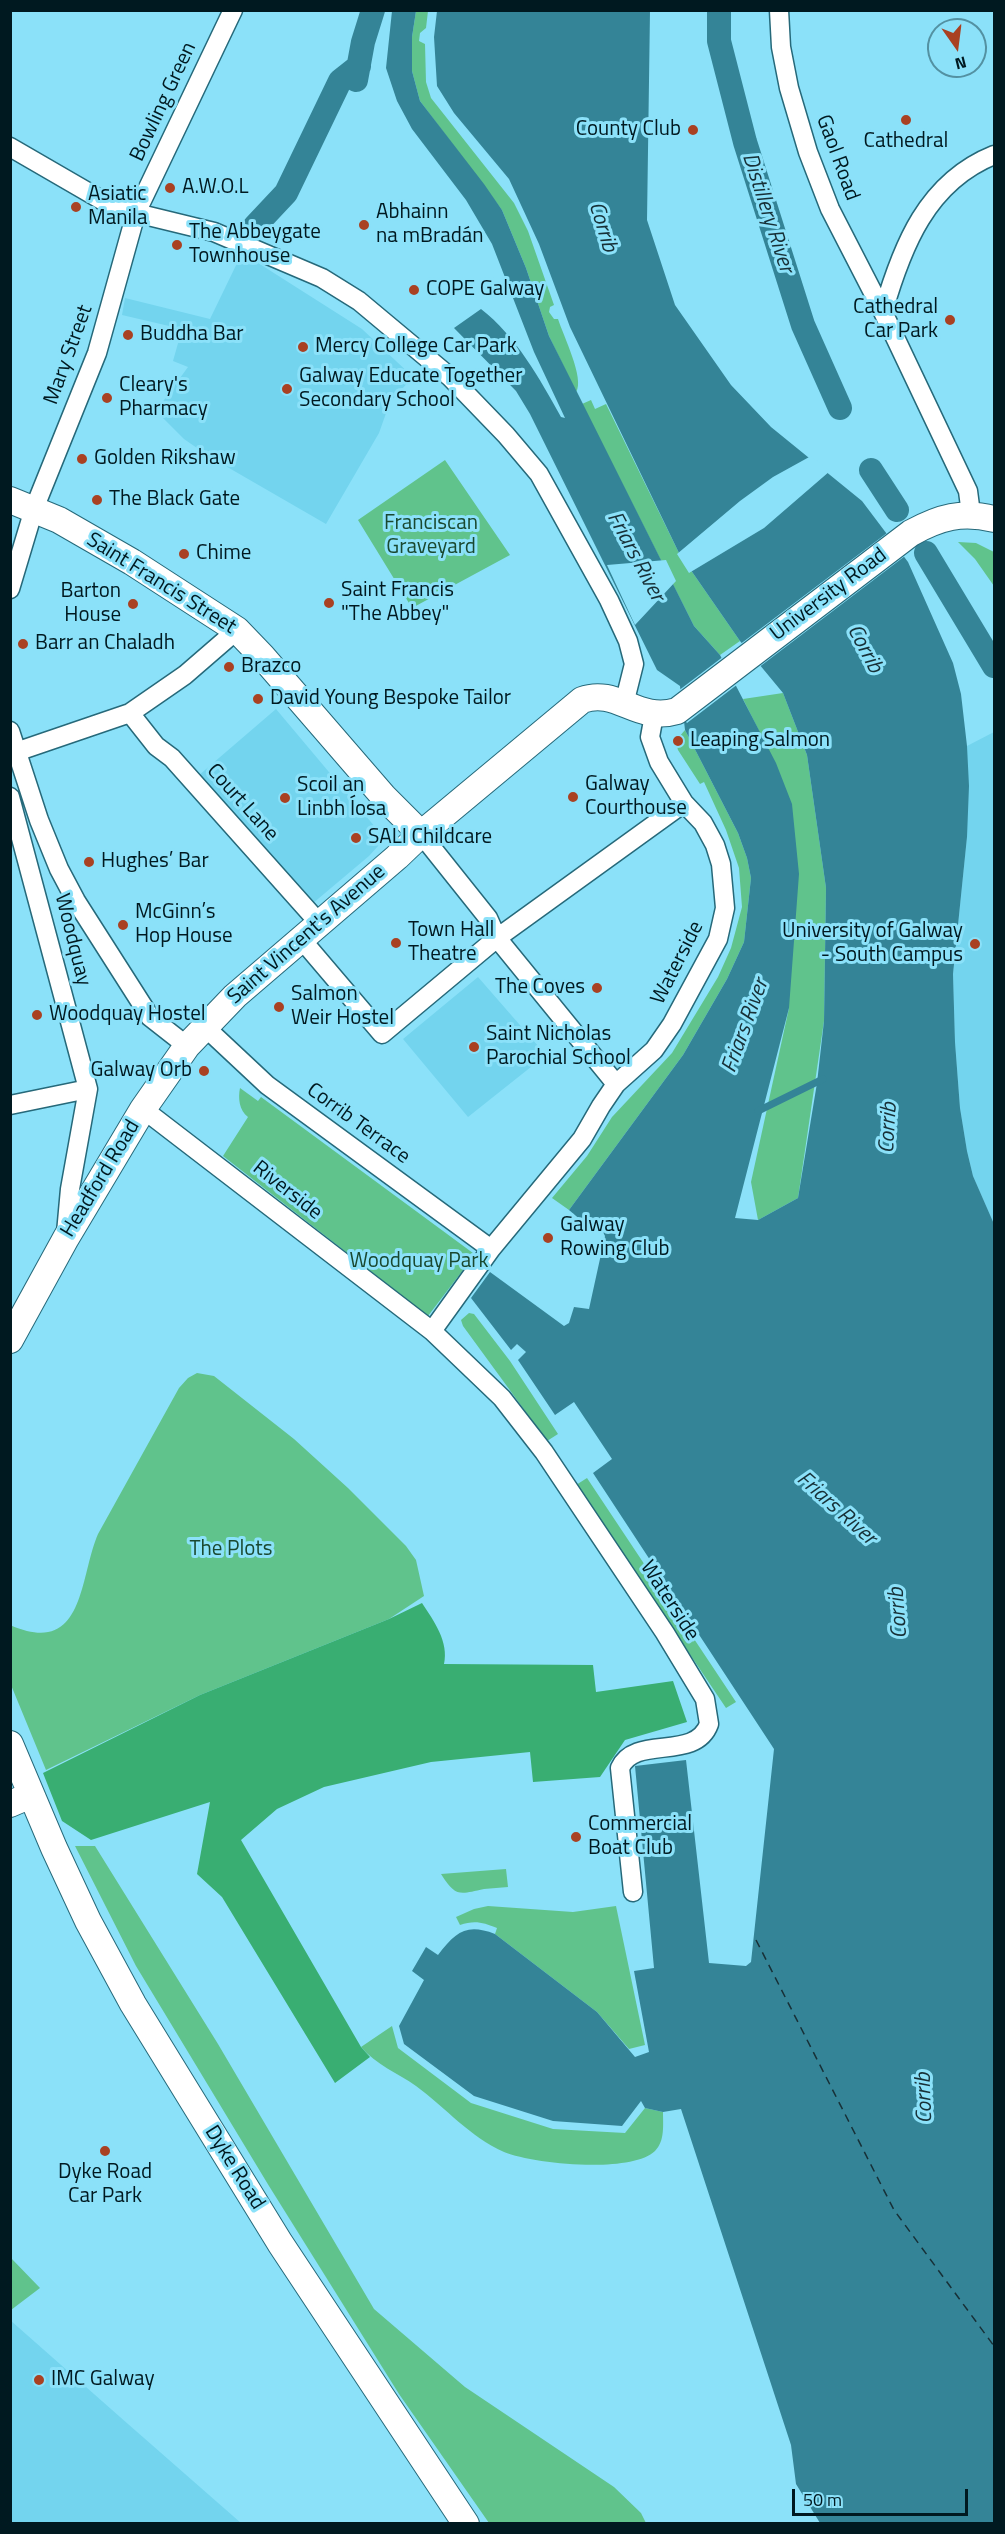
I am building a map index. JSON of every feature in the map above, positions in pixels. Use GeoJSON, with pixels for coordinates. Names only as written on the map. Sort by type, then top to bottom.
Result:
{"type":"FeatureCollection","features":[{"type":"Feature","properties":{"kind":"main road","name":"Saint Francis Street"},"geometry":{"type":"LineString","coordinates":[[10,500],[34,509],[132,562],[237,630],[384,797],[421,834]]}},
{"type":"Feature","properties":{"kind":"main road","name":"University Road"},"geometry":{"type":"LineString","coordinates":[[666,713],[896,544],[932,522],[983,516]]}},
{"type":"Feature","properties":{"kind":"main road","name":"Saint Vincent's Avenue"},"geometry":{"type":"LineString","coordinates":[[205,1027],[235,996],[398,857],[421,834],[582,700],[601,696],[624,704],[666,713]]}},
{"type":"Feature","properties":{"kind":"main road","name":"Headford Road"},"geometry":{"type":"LineString","coordinates":[[10,1340],[66,1238],[142,1109],[187,1046],[205,1027]]}},
{"type":"Feature","properties":{"kind":"main road","name":"Dyke Road"},"geometry":{"type":"LineString","coordinates":[[10,1744],[21,1800],[133,2004],[280,2243],[466,2523]]}},
{"type":"Feature","properties":{"kind":"street","name":"Bowling Green"},"geometry":{"type":"LineString","coordinates":[[136,213],[233,10]]}},
{"type":"Feature","properties":{"kind":"street","name":"Gaol Road"},"geometry":{"type":"LineString","coordinates":[[779,10],[783,57],[808,152],[830,209],[883,312],[968,491],[983,516]]}},
{"type":"Feature","properties":{"kind":"street"},"geometry":{"type":"LineString","coordinates":[[10,147],[105,202],[136,213],[214,231],[322,278],[360,301],[450,377],[506,435],[539,474],[609,600],[628,641],[634,664],[624,704]]}},
{"type":"Feature","properties":{"kind":"street"},"geometry":{"type":"LineString","coordinates":[[883,312],[901,259],[920,220],[939,192],[972,164],[994,155]]}},
{"type":"Feature","properties":{"kind":"street","name":"Mary Street"},"geometry":{"type":"LineString","coordinates":[[10,589],[34,509],[97,353],[136,213]]}},
{"type":"Feature","properties":{"kind":"street"},"geometry":{"type":"LineString","coordinates":[[13,753],[130,714],[186,675],[237,630]]}},
{"type":"Feature","properties":{"kind":"street","name":"Waterside"},"geometry":{"type":"LineString","coordinates":[[432,1331],[491,1249],[582,1139],[616,1084],[654,1050],[672,1024],[710,956],[723,924],[725,893],[715,845],[702,823],[684,803],[659,762],[650,737],[666,713]]}},
{"type":"Feature","properties":{"kind":"street","name":"Court Lane"},"geometry":{"type":"LineString","coordinates":[[130,714],[156,746],[172,758],[311,932],[382,1034],[496,938]]}},
{"type":"Feature","properties":{"kind":"street","name":"Woodquay"},"geometry":{"type":"LineString","coordinates":[[10,731],[13,753],[59,869],[75,901],[150,1017],[187,1046]]}},
{"type":"Feature","properties":{"kind":"street","name":"Woodquay"},"geometry":{"type":"LineString","coordinates":[[10,797],[87,1089],[70,1189],[66,1238]]}},
{"type":"Feature","properties":{"kind":"street"},"geometry":{"type":"LineString","coordinates":[[496,938],[684,803]]}},
{"type":"Feature","properties":{"kind":"street"},"geometry":{"type":"LineString","coordinates":[[421,834],[488,918],[496,938],[616,1084]]}},
{"type":"Feature","properties":{"kind":"street","name":"Corrib Terrace"},"geometry":{"type":"LineString","coordinates":[[205,1027],[267,1085],[491,1249]]}},
{"type":"Feature","properties":{"kind":"street"},"geometry":{"type":"LineString","coordinates":[[10,1105],[87,1089]]}},
{"type":"Feature","properties":{"kind":"street","name":"Riverside"},"geometry":{"type":"LineString","coordinates":[[142,1109],[403,1309]]}},
{"type":"Feature","properties":{"kind":"street","name":"Waterside"},"geometry":{"type":"LineString","coordinates":[[403,1309],[432,1331],[502,1398],[544,1452],[665,1633],[705,1699],[709,1714],[707,1730],[701,1736],[687,1743],[631,1754],[620,1768],[633,1892]]}},
{"type":"Feature","properties":{"kind":"shaded area","name":"Galway Educate Together Secondary School"},"geometry":{"type":"Polygon","coordinates":[[[240,257],[255,261],[362,329],[413,377],[390,402],[379,433],[326,524],[210,457],[184,439],[156,411],[188,367],[173,361],[182,329],[122,315],[125,298],[210,319],[240,257]]]}},
{"type":"Feature","properties":{"kind":"shaded area","name":"Scoil an Linbh Íosa"},"geometry":{"type":"Polygon","coordinates":[[[276,709],[381,834],[379,845],[369,856],[312,904],[198,776],[276,709]]]}},
{"type":"Feature","properties":{"kind":"shaded area","name":"University of Galway - South Campus"},"geometry":{"type":"Polygon","coordinates":[[[994,732],[994,1224],[973,1176],[967,1151],[960,1108],[953,974],[967,837],[967,746],[994,732]]]}},
{"type":"Feature","properties":{"kind":"shaded area","name":"Saint Nicholas Parochial School"},"geometry":{"type":"Polygon","coordinates":[[[478,977],[546,1055],[468,1117],[403,1039],[478,977]]]}},
{"type":"Feature","properties":{"kind":"shaded area"},"geometry":{"type":"Polygon","coordinates":[[[10,2320],[128,2424],[241,2523],[11,2523],[10,2320]]]}},
{"type":"Feature","properties":{"kind":"green space"},"geometry":{"type":"Polygon","coordinates":[[[416,11],[428,11],[426,28],[420,33],[419,41],[425,44],[426,82],[431,98],[514,203],[528,231],[554,305],[550,307],[549,312],[554,319],[558,319],[576,367],[578,386],[576,392],[549,336],[526,268],[502,210],[420,101],[412,71],[412,37],[416,11]]]}},
{"type":"Feature","properties":{"kind":"green space"},"geometry":{"type":"Polygon","coordinates":[[[591,400],[595,409],[606,404],[679,553],[740,641],[720,655],[694,626],[582,404],[591,400]]]}},
{"type":"Feature","properties":{"kind":"green space","name":"Franciscan Graveyard"},"geometry":{"type":"Polygon","coordinates":[[[445,460],[510,555],[412,608],[358,520],[445,460]]]}},
{"type":"Feature","properties":{"kind":"green space"},"geometry":{"type":"Polygon","coordinates":[[[958,542],[976,543],[994,552],[994,586],[975,559],[958,542]]]}},
{"type":"Feature","properties":{"kind":"green space"},"geometry":{"type":"Polygon","coordinates":[[[783,693],[807,755],[826,888],[824,1021],[798,1198],[758,1220],[751,1182],[789,1008],[759,731],[743,699],[783,693]]]}},
{"type":"Feature","properties":{"kind":"green space"},"geometry":{"type":"Polygon","coordinates":[[[685,730],[738,833],[747,858],[751,878],[744,942],[727,979],[683,1055],[569,1210],[552,1198],[587,1156],[612,1117],[672,1053],[718,977],[731,948],[742,907],[739,868],[726,830],[704,782],[700,784],[677,747],[679,737],[685,730]]]}},
{"type":"Feature","properties":{"kind":"green space","name":"Woodquay Park"},"geometry":{"type":"Polygon","coordinates":[[[240,1088],[258,1101],[261,1097],[477,1256],[473,1257],[428,1316],[223,1156],[248,1117],[240,1104],[240,1088]]]}},
{"type":"Feature","properties":{"kind":"green space"},"geometry":{"type":"Polygon","coordinates":[[[469,1313],[474,1314],[510,1361],[558,1434],[547,1441],[463,1326],[461,1320],[469,1313]]]}},
{"type":"Feature","properties":{"kind":"green space","name":"The Plots"},"geometry":{"type":"Polygon","coordinates":[[[197,1373],[214,1376],[294,1439],[348,1488],[406,1546],[416,1560],[424,1596],[389,1619],[200,1695],[46,1770],[11,1685],[10,1625],[35,1632],[53,1631],[66,1622],[82,1591],[98,1534],[179,1388],[188,1378],[197,1373]]]}},
{"type":"Feature","properties":{"kind":"green space"},"geometry":{"type":"Polygon","coordinates":[[[587,1478],[736,1702],[726,1708],[576,1485],[587,1478]]]}},
{"type":"Feature","properties":{"kind":"green space"},"geometry":{"type":"Polygon","coordinates":[[[422,1603],[436,1624],[442,1640],[444,1664],[593,1665],[596,1692],[673,1681],[687,1722],[625,1740],[600,1777],[533,1782],[530,1752],[431,1762],[324,1787],[277,1809],[241,1840],[361,2047],[370,2057],[335,2083],[222,1897],[197,1874],[210,1802],[91,1840],[62,1821],[43,1773],[200,1695],[389,1619],[422,1603]]]}},
{"type":"Feature","properties":{"kind":"green space"},"geometry":{"type":"Polygon","coordinates":[[[75,1846],[95,1846],[218,2044],[374,2309],[465,2387],[614,2487],[641,2513],[646,2523],[489,2523],[399,2394],[269,2186],[136,1966],[75,1846]]]}},
{"type":"Feature","properties":{"kind":"green space"},"geometry":{"type":"Polygon","coordinates":[[[506,1869],[508,1887],[464,1893],[455,1891],[441,1874],[506,1869]]]}},
{"type":"Feature","properties":{"kind":"green space"},"geometry":{"type":"Polygon","coordinates":[[[488,1906],[573,1912],[616,1906],[645,2045],[629,2049],[597,2012],[495,1934],[497,1928],[478,1922],[460,1925],[456,1917],[488,1906]]]}},
{"type":"Feature","properties":{"kind":"green space"},"geometry":{"type":"Polygon","coordinates":[[[392,2026],[398,2048],[471,2103],[553,2129],[625,2133],[645,2108],[663,2112],[663,2133],[660,2143],[655,2151],[643,2158],[604,2165],[558,2163],[504,2152],[469,2130],[416,2086],[380,2064],[361,2047],[392,2026]]]}},
{"type":"Feature","properties":{"kind":"green space"},"geometry":{"type":"Polygon","coordinates":[[[11,2258],[40,2288],[11,2310],[11,2258]]]}},
{"type":"Feature","properties":{"kind":"water","name":"Corrib"},"geometry":{"type":"Polygon","coordinates":[[[392,11],[416,11],[412,37],[412,71],[420,101],[502,210],[526,268],[549,336],[694,626],[720,655],[776,763],[792,804],[799,874],[789,1008],[735,1218],[758,1220],[798,1198],[817,1083],[824,1021],[826,888],[807,755],[783,693],[740,641],[679,553],[570,327],[539,244],[509,179],[454,113],[437,86],[434,37],[437,11],[650,11],[647,220],[675,305],[731,385],[771,427],[862,501],[908,562],[953,663],[961,694],[969,786],[967,837],[953,974],[955,1042],[960,1108],[967,1151],[973,1176],[994,1224],[994,2523],[820,2523],[796,2484],[791,2445],[681,2109],[663,2112],[645,2108],[641,2101],[622,2126],[553,2121],[474,2096],[404,2044],[399,2026],[424,1980],[412,1971],[426,1947],[438,1955],[456,1935],[476,1929],[495,1934],[597,2012],[635,2057],[649,2052],[634,1971],[654,1968],[635,1766],[686,1760],[709,1963],[746,1966],[751,1962],[774,1749],[593,1473],[612,1459],[574,1402],[555,1415],[518,1360],[526,1352],[517,1344],[511,1350],[471,1298],[490,1272],[564,1326],[569,1323],[574,1307],[589,1309],[605,1236],[602,1230],[589,1227],[569,1210],[683,1055],[727,979],[744,942],[751,878],[738,833],[685,730],[680,686],[657,670],[530,414],[516,391],[454,328],[481,309],[516,345],[536,373],[561,417],[565,418],[534,352],[492,244],[466,200],[412,129],[397,101],[386,68],[392,11]]]}},
{"type":"Feature","properties":{"kind":"pier"},"geometry":{"type":"Polygon","coordinates":[[[811,456],[830,471],[764,528],[689,573],[677,554],[740,501],[773,477],[811,456]]]}},
{"type":"Feature","properties":{"kind":"pier"},"geometry":{"type":"Polygon","coordinates":[[[887,533],[905,556],[758,668],[739,645],[887,533]]]}},
{"type":"Feature","properties":{"kind":"pier"},"geometry":{"type":"Polygon","coordinates":[[[666,560],[676,581],[635,625],[607,565],[666,560]]]}},
{"type":"Feature","properties":{"kind":"pier"},"geometry":{"type":"Polygon","coordinates":[[[724,656],[738,684],[687,723],[680,715],[678,691],[724,656]]]}},
{"type":"Feature","properties":{"kind":"waterway","name":"Friars River"},"geometry":{"type":"LineString","coordinates":[[356,80],[363,42],[373,10]]}},
{"type":"Feature","properties":{"kind":"waterway","name":"Distillery River"},"geometry":{"type":"LineString","coordinates":[[719,10],[719,41],[745,142],[803,325],[840,408]]}},
{"type":"Feature","properties":{"kind":"waterway"},"geometry":{"type":"LineString","coordinates":[[255,226],[286,193],[340,81],[359,66]]}},
{"type":"Feature","properties":{"kind":"waterway","name":"Distillery River"},"geometry":{"type":"LineString","coordinates":[[871,470],[897,510]]}},
{"type":"Feature","properties":{"kind":"waterway","name":"Distillery River"},"geometry":{"type":"LineString","coordinates":[[926,553],[994,666]]}},
{"type":"Feature","properties":{"kind":"waterway"},"geometry":{"type":"LineString","coordinates":[[758,1111],[823,1079]]}},
{"type":"Feature","properties":{"kind":"ferry route"},"geometry":{"type":"LineString","coordinates":[[756,1940],[894,2210],[994,2346]]}},
{"type":"Feature","properties":{"kind":"place","name":"Cathedral"},"geometry":{"type":"Point","coordinates":[906,120]}},
{"type":"Feature","properties":{"kind":"place","name":"County Club"},"geometry":{"type":"Point","coordinates":[693,130]}},
{"type":"Feature","properties":{"kind":"place","name":"A.W.O.L"},"geometry":{"type":"Point","coordinates":[170,188]}},
{"type":"Feature","properties":{"kind":"place","name":"Asiatic Manila"},"geometry":{"type":"Point","coordinates":[76,207]}},
{"type":"Feature","properties":{"kind":"place","name":"Abhainn na mBradán"},"geometry":{"type":"Point","coordinates":[364,225]}},
{"type":"Feature","properties":{"kind":"place","name":"The Abbeygate Townhouse"},"geometry":{"type":"Point","coordinates":[177,245]}},
{"type":"Feature","properties":{"kind":"place","name":"COPE Galway"},"geometry":{"type":"Point","coordinates":[414,290]}},
{"type":"Feature","properties":{"kind":"place","name":"Cathedral Car Park"},"geometry":{"type":"Point","coordinates":[950,320]}},
{"type":"Feature","properties":{"kind":"place","name":"Buddha Bar"},"geometry":{"type":"Point","coordinates":[128,335]}},
{"type":"Feature","properties":{"kind":"place","name":"Mercy College Car Park"},"geometry":{"type":"Point","coordinates":[303,347]}},
{"type":"Feature","properties":{"kind":"place","name":"Galway Educate Together Secondary School"},"geometry":{"type":"Point","coordinates":[287,389]}},
{"type":"Feature","properties":{"kind":"place","name":"Cleary's Pharmacy"},"geometry":{"type":"Point","coordinates":[107,398]}},
{"type":"Feature","properties":{"kind":"place","name":"Golden Rikshaw"},"geometry":{"type":"Point","coordinates":[82,459]}},
{"type":"Feature","properties":{"kind":"place","name":"The Black Gate"},"geometry":{"type":"Point","coordinates":[97,500]}},
{"type":"Feature","properties":{"kind":"place","name":"Chime"},"geometry":{"type":"Point","coordinates":[184,554]}},
{"type":"Feature","properties":{"kind":"place","name":"Saint Francis \"The Abbey\""},"geometry":{"type":"Point","coordinates":[329,603]}},
{"type":"Feature","properties":{"kind":"place","name":"Barton House"},"geometry":{"type":"Point","coordinates":[133,604]}},
{"type":"Feature","properties":{"kind":"place","name":"Barr an Chaladh"},"geometry":{"type":"Point","coordinates":[23,644]}},
{"type":"Feature","properties":{"kind":"place","name":"Brazco"},"geometry":{"type":"Point","coordinates":[229,667]}},
{"type":"Feature","properties":{"kind":"place","name":"David Young Bespoke Tailor"},"geometry":{"type":"Point","coordinates":[258,699]}},
{"type":"Feature","properties":{"kind":"place","name":"Leaping Salmon"},"geometry":{"type":"Point","coordinates":[678,741]}},
{"type":"Feature","properties":{"kind":"place","name":"Galway Courthouse"},"geometry":{"type":"Point","coordinates":[573,797]}},
{"type":"Feature","properties":{"kind":"place","name":"Scoil an Linbh Íosa"},"geometry":{"type":"Point","coordinates":[285,798]}},
{"type":"Feature","properties":{"kind":"place","name":"SALI Childcare"},"geometry":{"type":"Point","coordinates":[356,838]}},
{"type":"Feature","properties":{"kind":"place","name":"Hughes’ Bar"},"geometry":{"type":"Point","coordinates":[89,862]}},
{"type":"Feature","properties":{"kind":"place","name":"McGinn’s Hop House"},"geometry":{"type":"Point","coordinates":[123,925]}},
{"type":"Feature","properties":{"kind":"place","name":"Town Hall Theatre"},"geometry":{"type":"Point","coordinates":[396,943]}},
{"type":"Feature","properties":{"kind":"place","name":"University of Galway - South Campus"},"geometry":{"type":"Point","coordinates":[975,944]}},
{"type":"Feature","properties":{"kind":"place","name":"The Coves"},"geometry":{"type":"Point","coordinates":[597,988]}},
{"type":"Feature","properties":{"kind":"place","name":"Salmon Weir Hostel"},"geometry":{"type":"Point","coordinates":[279,1007]}},
{"type":"Feature","properties":{"kind":"place","name":"Woodquay Hostel"},"geometry":{"type":"Point","coordinates":[37,1015]}},
{"type":"Feature","properties":{"kind":"place","name":"Saint Nicholas Parochial School"},"geometry":{"type":"Point","coordinates":[474,1047]}},
{"type":"Feature","properties":{"kind":"place","name":"Galway Orb"},"geometry":{"type":"Point","coordinates":[204,1071]}},
{"type":"Feature","properties":{"kind":"place","name":"Galway Rowing Club"},"geometry":{"type":"Point","coordinates":[548,1238]}},
{"type":"Feature","properties":{"kind":"place","name":"Commercial Boat Club"},"geometry":{"type":"Point","coordinates":[576,1837]}},
{"type":"Feature","properties":{"kind":"place","name":"Dyke Road Car Park"},"geometry":{"type":"Point","coordinates":[105,2151]}},
{"type":"Feature","properties":{"kind":"place","name":"IMC Galway"},"geometry":{"type":"Point","coordinates":[39,2380]}}]}
